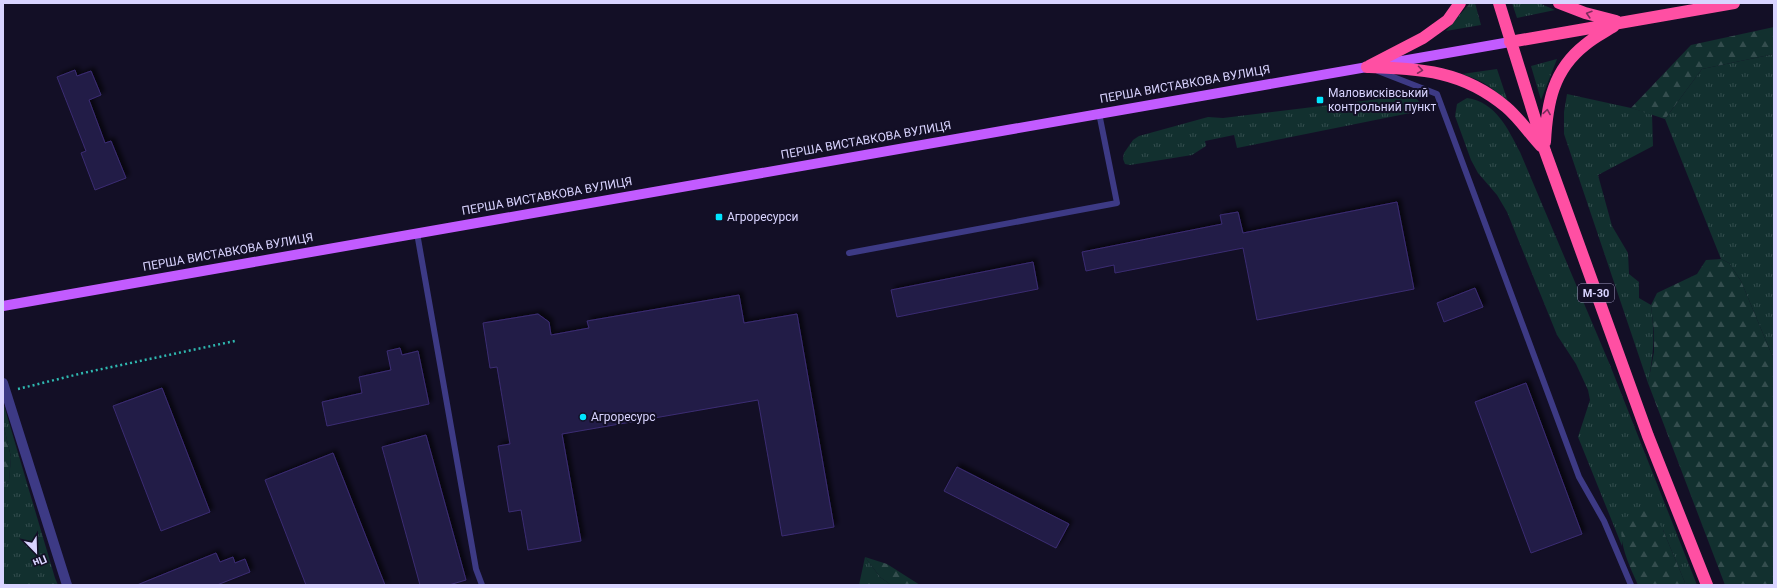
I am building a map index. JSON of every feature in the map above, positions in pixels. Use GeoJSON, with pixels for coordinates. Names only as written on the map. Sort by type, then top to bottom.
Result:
{"type":"FeatureCollection","features":[{"type":"Feature","properties":{"kind":"highway"},"geometry":{"type":"LineString","coordinates":[[1367,67],[1423,38],[1448,20],[1460,3]]}},
{"type":"Feature","properties":{"kind":"highway"},"geometry":{"type":"LineString","coordinates":[[1499,3],[1510,42]]}},
{"type":"Feature","properties":{"kind":"highway"},"geometry":{"type":"LineString","coordinates":[[1559,3],[1585,13],[1619,22]]}},
{"type":"Feature","properties":{"kind":"highway","name":"ПЕРША ВИСТАВКОВА ВУЛИЦЯ"},"geometry":{"type":"LineString","coordinates":[[1510,42],[1734,3]]}},
{"type":"Feature","properties":{"kind":"highway"},"geometry":{"type":"LineString","coordinates":[[1545,151],[1546,112],[1555,84],[1569,62],[1585,45],[1619,22]]}},
{"type":"Feature","properties":{"kind":"highway","name":"М-30"},"geometry":{"type":"LineString","coordinates":[[1510,42],[1545,151],[1648,436],[1707,585]]}},
{"type":"Feature","properties":{"kind":"highway"},"geometry":{"type":"LineString","coordinates":[[1367,67],[1419,69],[1465,81],[1492,96],[1507,108],[1545,151]]}},
{"type":"Feature","properties":{"kind":"main road","name":"ПЕРША ВИСТАВКОВА ВУЛИЦЯ"},"geometry":{"type":"LineString","coordinates":[[3,306],[1510,42]]}},
{"type":"Feature","properties":{"kind":"street"},"geometry":{"type":"LineString","coordinates":[[4,388],[67,585]]}},
{"type":"Feature","properties":{"kind":"lane"},"geometry":{"type":"LineString","coordinates":[[1367,67],[1437,94],[1579,477],[1604,521],[1631,585]]}},
{"type":"Feature","properties":{"kind":"lane"},"geometry":{"type":"LineString","coordinates":[[849,253],[1117,203],[1099,113]]}},
{"type":"Feature","properties":{"kind":"lane"},"geometry":{"type":"LineString","coordinates":[[416,233],[476,569],[482,585]]}},
{"type":"Feature","properties":{"kind":"path"},"geometry":{"type":"LineString","coordinates":[[4,388],[235,342]]}},
{"type":"Feature","properties":{"kind":"green space"},"geometry":{"type":"Polygon","coordinates":[[[1470,3],[1475,3],[1481,25],[1446,31],[1470,3]]]}},
{"type":"Feature","properties":{"kind":"green space"},"geometry":{"type":"Polygon","coordinates":[[[1512,3],[1539,3],[1555,10],[1517,18],[1512,3]]]}},
{"type":"Feature","properties":{"kind":"green space"},"geometry":{"type":"Polygon","coordinates":[[[1774,27],[1774,54],[1702,69],[1665,119],[1631,108],[1691,45],[1774,27]]]}},
{"type":"Feature","properties":{"kind":"green space"},"geometry":{"type":"Polygon","coordinates":[[[1774,54],[1774,360],[1741,281],[1729,263],[1721,259],[1665,119],[1702,69],[1774,54]]]}},
{"type":"Feature","properties":{"kind":"green space"},"geometry":{"type":"Polygon","coordinates":[[[1557,59],[1541,100],[1531,66],[1557,59]]]}},
{"type":"Feature","properties":{"kind":"green space"},"geometry":{"type":"Polygon","coordinates":[[[1497,69],[1509,105],[1499,94],[1488,86],[1476,79],[1462,74],[1497,69]]]}},
{"type":"Feature","properties":{"kind":"green space"},"geometry":{"type":"Polygon","coordinates":[[[1401,94],[1409,95],[1415,98],[1425,110],[1237,148],[1234,135],[1205,141],[1206,146],[1192,155],[1130,165],[1125,164],[1123,159],[1124,153],[1133,140],[1139,136],[1208,117],[1223,118],[1387,98],[1401,94]]]}},
{"type":"Feature","properties":{"kind":"green space"},"geometry":{"type":"Polygon","coordinates":[[[1567,94],[1652,114],[1653,146],[1598,175],[1612,226],[1628,253],[1629,274],[1639,282],[1639,298],[1651,305],[1653,344],[1652,362],[1648,383],[1564,134],[1564,112],[1567,94]]]}},
{"type":"Feature","properties":{"kind":"green space"},"geometry":{"type":"Polygon","coordinates":[[[1467,98],[1486,105],[1500,118],[1511,134],[1520,152],[1610,365],[1697,585],[1686,585],[1663,530],[1622,526],[1622,546],[1578,437],[1590,400],[1588,390],[1576,364],[1557,335],[1507,212],[1497,195],[1478,173],[1471,160],[1455,116],[1457,104],[1467,98]]]}},
{"type":"Feature","properties":{"kind":"green space"},"geometry":{"type":"Polygon","coordinates":[[[1721,259],[1729,263],[1741,281],[1774,360],[1774,585],[1725,585],[1648,383],[1654,352],[1654,332],[1651,305],[1657,293],[1697,274],[1706,260],[1721,259]]]}},
{"type":"Feature","properties":{"kind":"green space"},"geometry":{"type":"Polygon","coordinates":[[[3,402],[58,585],[3,585],[3,484],[9,481],[11,457],[3,423],[3,402]]]}},
{"type":"Feature","properties":{"kind":"green space"},"geometry":{"type":"Polygon","coordinates":[[[3,423],[11,457],[9,481],[3,484],[3,423]]]}},
{"type":"Feature","properties":{"kind":"green space"},"geometry":{"type":"Polygon","coordinates":[[[1637,511],[1652,511],[1663,530],[1686,585],[1638,585],[1624,551],[1621,532],[1627,517],[1637,511]]]}},
{"type":"Feature","properties":{"kind":"green space"},"geometry":{"type":"Polygon","coordinates":[[[865,557],[880,577],[891,585],[859,585],[865,557]]]}},
{"type":"Feature","properties":{"kind":"green space"},"geometry":{"type":"Polygon","coordinates":[[[865,557],[887,564],[920,585],[891,585],[880,577],[865,557]]]}},
{"type":"Feature","properties":{"kind":"building"},"geometry":{"type":"Polygon","coordinates":[[[75,70],[77,76],[91,71],[101,95],[89,100],[105,143],[111,141],[126,178],[95,190],[81,153],[86,151],[57,77],[75,70]]]}},
{"type":"Feature","properties":{"kind":"building"},"geometry":{"type":"Polygon","coordinates":[[[1397,202],[1414,289],[1257,320],[1243,248],[1115,273],[1114,265],[1086,271],[1082,252],[1222,224],[1220,215],[1238,212],[1243,233],[1397,202]]]}},
{"type":"Feature","properties":{"kind":"building"},"geometry":{"type":"Polygon","coordinates":[[[1033,262],[1038,289],[897,317],[891,290],[1033,262]]]}},
{"type":"Feature","properties":{"kind":"building"},"geometry":{"type":"Polygon","coordinates":[[[1475,288],[1483,307],[1444,322],[1437,303],[1475,288]]]}},
{"type":"Feature","properties":{"kind":"building","name":"Агроресурс"},"geometry":{"type":"Polygon","coordinates":[[[739,295],[744,323],[797,314],[834,527],[782,536],[758,400],[562,434],[581,541],[528,550],[521,510],[509,512],[498,446],[510,444],[497,367],[490,368],[483,323],[538,314],[549,322],[551,335],[589,328],[587,321],[739,295]]]}},
{"type":"Feature","properties":{"kind":"building"},"geometry":{"type":"Polygon","coordinates":[[[400,348],[402,355],[418,351],[429,404],[327,426],[322,402],[362,393],[359,377],[391,370],[387,351],[400,348]]]}},
{"type":"Feature","properties":{"kind":"building"},"geometry":{"type":"Polygon","coordinates":[[[1526,383],[1582,534],[1531,553],[1475,402],[1526,383]]]}},
{"type":"Feature","properties":{"kind":"building"},"geometry":{"type":"Polygon","coordinates":[[[162,388],[210,512],[161,531],[113,406],[162,388]]]}},
{"type":"Feature","properties":{"kind":"building"},"geometry":{"type":"Polygon","coordinates":[[[426,435],[466,580],[449,585],[420,585],[382,447],[426,435]]]}},
{"type":"Feature","properties":{"kind":"building"},"geometry":{"type":"Polygon","coordinates":[[[333,453],[385,585],[306,585],[265,480],[333,453]]]}},
{"type":"Feature","properties":{"kind":"building"},"geometry":{"type":"Polygon","coordinates":[[[957,467],[1069,524],[1056,548],[944,491],[957,467]]]}},
{"type":"Feature","properties":{"kind":"building"},"geometry":{"type":"Polygon","coordinates":[[[216,553],[220,562],[233,557],[235,563],[245,559],[250,572],[217,585],[137,585],[216,553]]]}},
{"type":"Feature","properties":{"kind":"place","name":"Маловисківський контрольний пункт"},"geometry":{"type":"Point","coordinates":[1320,100]}},
{"type":"Feature","properties":{"kind":"place","name":"Агроресурси"},"geometry":{"type":"Point","coordinates":[719,217]}},
{"type":"Feature","properties":{"kind":"place","name":"Агроресурс"},"geometry":{"type":"Point","coordinates":[583,417]}}]}
